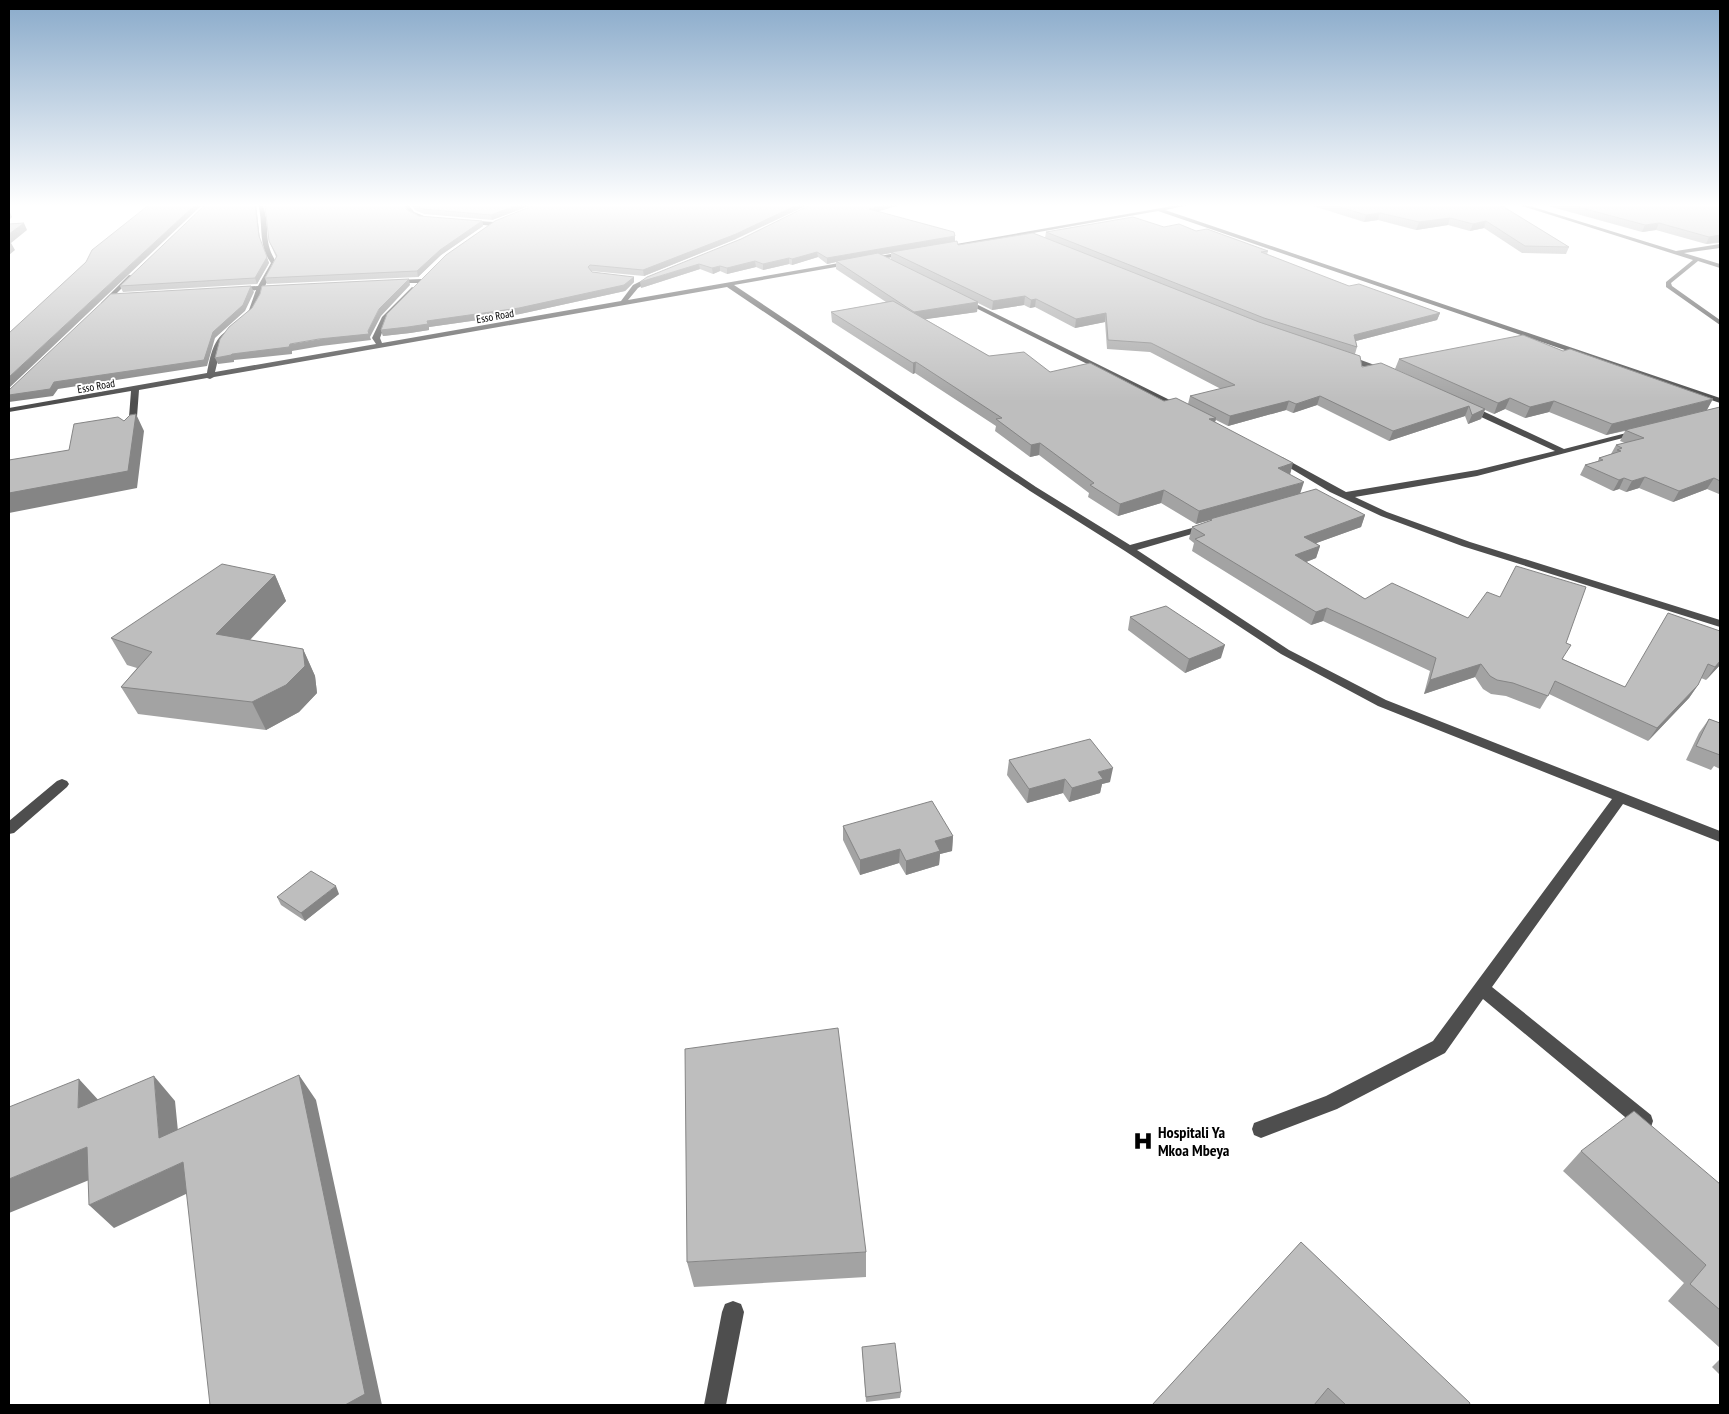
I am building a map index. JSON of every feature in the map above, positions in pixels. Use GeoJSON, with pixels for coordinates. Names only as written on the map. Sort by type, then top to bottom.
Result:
{"type":"FeatureCollection","features":[{"type":"Feature","properties":{"kind":"street"},"geometry":{"type":"LineString","coordinates":[[210,377],[217,347],[222,337],[238,325],[252,310],[260,288],[272,270]]}},
{"type":"Feature","properties":{"kind":"street","name":"Esso Road"},"geometry":{"type":"LineString","coordinates":[[9,410],[210,377],[812,270]]}},
{"type":"Feature","properties":{"kind":"street"},"geometry":{"type":"LineString","coordinates":[[1339,270],[1720,401]]}},
{"type":"Feature","properties":{"kind":"street"},"geometry":{"type":"LineString","coordinates":[[1684,270],[1668,283],[1670,287],[1720,323]]}},
{"type":"Feature","properties":{"kind":"street"},"geometry":{"type":"LineString","coordinates":[[97,310],[136,272]]}},
{"type":"Feature","properties":{"kind":"street"},"geometry":{"type":"LineString","coordinates":[[623,304],[625,296],[630,289],[645,280],[663,273]]}},
{"type":"Feature","properties":{"kind":"street"},"geometry":{"type":"LineString","coordinates":[[381,346],[376,338],[384,318],[427,275]]}},
{"type":"Feature","properties":{"kind":"street"},"geometry":{"type":"LineString","coordinates":[[636,278],[645,280]]}},
{"type":"Feature","properties":{"kind":"street"},"geometry":{"type":"LineString","coordinates":[[387,282],[422,281]]}},
{"type":"Feature","properties":{"kind":"street"},"geometry":{"type":"LineString","coordinates":[[729,285],[1033,489],[1129,549],[1285,652],[1382,703],[1720,837]]}},
{"type":"Feature","properties":{"kind":"street"},"geometry":{"type":"LineString","coordinates":[[225,290],[286,286]]}},
{"type":"Feature","properties":{"kind":"street"},"geometry":{"type":"LineString","coordinates":[[111,296],[119,296]]}},
{"type":"Feature","properties":{"kind":"street"},"geometry":{"type":"LineString","coordinates":[[957,296],[1195,414]]}},
{"type":"Feature","properties":{"kind":"street"},"geometry":{"type":"LineString","coordinates":[[1336,355],[1393,374]]}},
{"type":"Feature","properties":{"kind":"street"},"geometry":{"type":"LineString","coordinates":[[132,433],[135,389]]}},
{"type":"Feature","properties":{"kind":"street"},"geometry":{"type":"LineString","coordinates":[[1460,404],[1564,452]]}},
{"type":"Feature","properties":{"kind":"street"},"geometry":{"type":"LineString","coordinates":[[1347,495],[1477,474],[1647,430]]}},
{"type":"Feature","properties":{"kind":"street"},"geometry":{"type":"LineString","coordinates":[[1274,456],[1333,490],[1384,514],[1466,544],[1720,624]]}},
{"type":"Feature","properties":{"kind":"street"},"geometry":{"type":"LineString","coordinates":[[1314,495],[1333,490]]}},
{"type":"Feature","properties":{"kind":"street"},"geometry":{"type":"LineString","coordinates":[[1129,549],[1212,525]]}},
{"type":"Feature","properties":{"kind":"street"},"geometry":{"type":"LineString","coordinates":[[9,829],[62,784]]}},
{"type":"Feature","properties":{"kind":"street"},"geometry":{"type":"LineString","coordinates":[[1261,1129],[1331,1104],[1439,1047],[1621,797]]}},
{"type":"Feature","properties":{"kind":"street"},"geometry":{"type":"LineString","coordinates":[[1482,988],[1659,1133]]}},
{"type":"Feature","properties":{"kind":"street"},"geometry":{"type":"LineString","coordinates":[[715,1405],[733,1312]]}},
{"type":"Feature","properties":{"kind":"building"},"geometry":{"type":"Polygon","coordinates":[[[77,270],[125,270],[9,377],[9,333],[77,270]]]}},
{"type":"Feature","properties":{"kind":"building"},"geometry":{"type":"Polygon","coordinates":[[[137,270],[260,270],[255,278],[120,286],[137,270]]]}},
{"type":"Feature","properties":{"kind":"building"},"geometry":{"type":"Polygon","coordinates":[[[269,270],[418,270],[417,271],[265,278],[269,270]]]}},
{"type":"Feature","properties":{"kind":"building"},"geometry":{"type":"Polygon","coordinates":[[[431,270],[590,270],[592,272],[634,277],[624,285],[519,308],[427,321],[428,324],[381,330],[387,314],[431,270]]]}},
{"type":"Feature","properties":{"kind":"building"},"geometry":{"type":"Polygon","coordinates":[[[664,270],[679,270],[640,282],[664,270]]]}},
{"type":"Feature","properties":{"kind":"building"},"geometry":{"type":"Polygon","coordinates":[[[850,270],[913,270],[978,302],[914,312],[850,270]]]}},
{"type":"Feature","properties":{"kind":"building"},"geometry":{"type":"Polygon","coordinates":[[[928,270],[1127,270],[1259,322],[1360,356],[1362,367],[1381,363],[1485,409],[1472,415],[1469,406],[1393,431],[1320,396],[1296,404],[1289,401],[1230,416],[1190,396],[1235,385],[1151,343],[1108,340],[1106,313],[1076,319],[1036,299],[1031,300],[1025,296],[993,301],[928,270]]]}},
{"type":"Feature","properties":{"kind":"building"},"geometry":{"type":"Polygon","coordinates":[[[1142,270],[1308,270],[1349,286],[1359,284],[1440,313],[1354,335],[1357,347],[1264,318],[1142,270]]]}},
{"type":"Feature","properties":{"kind":"building"},"geometry":{"type":"Polygon","coordinates":[[[409,279],[379,309],[368,331],[369,334],[319,339],[290,344],[289,347],[215,358],[220,339],[229,327],[252,308],[262,286],[409,279]]]}},
{"type":"Feature","properties":{"kind":"building"},"geometry":{"type":"Polygon","coordinates":[[[251,286],[243,305],[213,332],[204,360],[54,382],[50,389],[9,395],[9,390],[111,294],[251,286]]]}},
{"type":"Feature","properties":{"kind":"building"},"geometry":{"type":"Polygon","coordinates":[[[893,301],[989,356],[1024,352],[1050,372],[1090,363],[1164,401],[1176,398],[1216,418],[1209,419],[1293,463],[1278,468],[1304,482],[1199,511],[1164,490],[1120,504],[1090,485],[1094,483],[1040,443],[1031,445],[996,419],[1002,418],[916,362],[913,363],[831,312],[893,301]]]}},
{"type":"Feature","properties":{"kind":"building"},"geometry":{"type":"Polygon","coordinates":[[[1523,335],[1563,351],[1570,349],[1713,399],[1612,424],[1554,401],[1530,407],[1510,398],[1498,403],[1399,359],[1523,335]]]}},
{"type":"Feature","properties":{"kind":"building"},"geometry":{"type":"Polygon","coordinates":[[[1720,407],[1720,481],[1714,478],[1679,491],[1645,477],[1632,481],[1624,478],[1619,480],[1585,465],[1603,460],[1599,458],[1621,451],[1617,450],[1622,448],[1616,445],[1644,438],[1625,430],[1720,407]]]}},
{"type":"Feature","properties":{"kind":"building"},"geometry":{"type":"Polygon","coordinates":[[[136,414],[128,471],[9,493],[9,460],[69,450],[74,424],[118,417],[124,421],[130,415],[136,414]]]}},
{"type":"Feature","properties":{"kind":"building"},"geometry":{"type":"Polygon","coordinates":[[[1316,489],[1365,515],[1304,537],[1320,546],[1295,555],[1365,599],[1392,583],[1468,618],[1487,592],[1500,597],[1516,566],[1586,587],[1566,643],[1571,645],[1562,659],[1625,687],[1668,613],[1720,631],[1720,661],[1715,667],[1708,664],[1698,685],[1657,728],[1555,681],[1548,696],[1513,683],[1497,680],[1490,676],[1481,664],[1430,680],[1436,658],[1327,608],[1316,612],[1195,539],[1205,535],[1192,527],[1212,520],[1210,519],[1316,489]]]}},
{"type":"Feature","properties":{"kind":"building"},"geometry":{"type":"Polygon","coordinates":[[[222,564],[275,575],[216,634],[303,649],[305,666],[286,685],[252,702],[121,687],[152,652],[111,638],[222,564]]]}},
{"type":"Feature","properties":{"kind":"building"},"geometry":{"type":"Polygon","coordinates":[[[1166,606],[1225,645],[1189,659],[1130,617],[1166,606]]]}},
{"type":"Feature","properties":{"kind":"building"},"geometry":{"type":"Polygon","coordinates":[[[1709,719],[1720,723],[1720,755],[1696,746],[1709,719]]]}},
{"type":"Feature","properties":{"kind":"building"},"geometry":{"type":"Polygon","coordinates":[[[1090,739],[1113,768],[1098,772],[1103,779],[1072,788],[1065,779],[1029,789],[1009,760],[1090,739]]]}},
{"type":"Feature","properties":{"kind":"building"},"geometry":{"type":"Polygon","coordinates":[[[932,801],[953,836],[935,841],[940,851],[906,861],[900,849],[860,860],[843,826],[932,801]]]}},
{"type":"Feature","properties":{"kind":"building"},"geometry":{"type":"Polygon","coordinates":[[[311,871],[336,886],[301,913],[277,897],[311,871]]]}},
{"type":"Feature","properties":{"kind":"building"},"geometry":{"type":"Polygon","coordinates":[[[838,1028],[866,1252],[687,1262],[685,1049],[838,1028]]]}},
{"type":"Feature","properties":{"kind":"building"},"geometry":{"type":"Polygon","coordinates":[[[299,1075],[365,1394],[345,1405],[210,1405],[183,1162],[89,1205],[87,1147],[9,1179],[9,1107],[79,1079],[78,1108],[154,1076],[159,1138],[299,1075]]]}},
{"type":"Feature","properties":{"kind":"building"},"geometry":{"type":"Polygon","coordinates":[[[1634,1111],[1720,1184],[1720,1310],[1690,1284],[1706,1265],[1581,1151],[1634,1111]]]}},
{"type":"Feature","properties":{"kind":"building"},"geometry":{"type":"Polygon","coordinates":[[[1301,1242],[1470,1403],[1469,1405],[1346,1405],[1328,1388],[1314,1405],[1152,1405],[1301,1242]]]}},
{"type":"Feature","properties":{"kind":"building"},"geometry":{"type":"Polygon","coordinates":[[[895,1343],[901,1392],[866,1397],[862,1347],[895,1343]]]}},
{"type":"Feature","properties":{"kind":"place","name":"Hospitali Ya Mkoa Mbeya"},"geometry":{"type":"Point","coordinates":[1143,1141]}}]}
